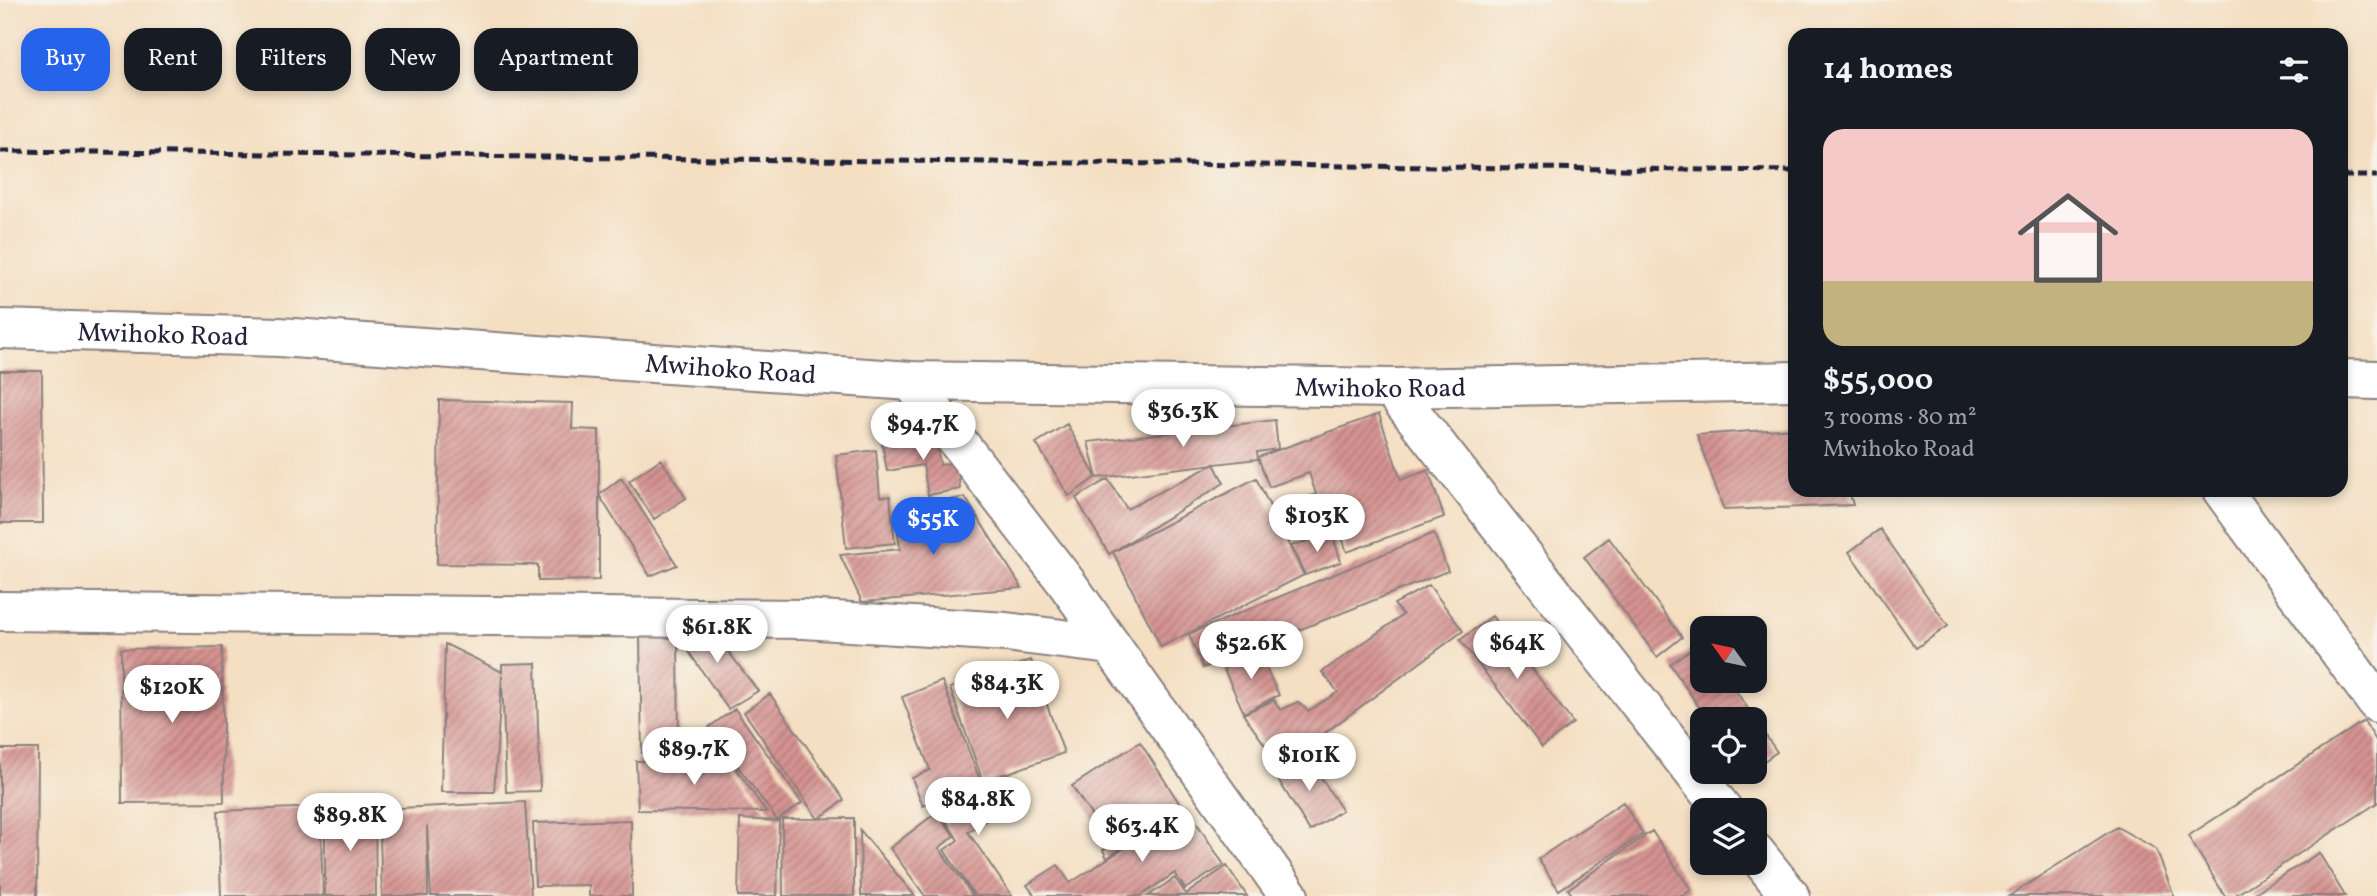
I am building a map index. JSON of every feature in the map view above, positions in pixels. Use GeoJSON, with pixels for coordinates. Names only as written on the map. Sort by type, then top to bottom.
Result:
{"type":"FeatureCollection","features":[{"type":"Feature","properties":{"kind":"street","name":"Mwihoko Road"},"geometry":{"type":"LineString","coordinates":[[0,329],[279,337],[911,381],[1392,388],[1788,381]]}},
{"type":"Feature","properties":{"kind":"street"},"geometry":{"type":"LineString","coordinates":[[2348,379],[2377,380]]}},
{"type":"Feature","properties":{"kind":"street"},"geometry":{"type":"LineString","coordinates":[[911,381],[1111,645],[1289,896]]}},
{"type":"Feature","properties":{"kind":"street"},"geometry":{"type":"LineString","coordinates":[[1392,388],[1714,798]]}},
{"type":"Feature","properties":{"kind":"street"},"geometry":{"type":"LineString","coordinates":[[2227,497],[2377,702]]}},
{"type":"Feature","properties":{"kind":"street"},"geometry":{"type":"LineString","coordinates":[[0,611],[804,618],[1006,632],[1111,645]]}},
{"type":"Feature","properties":{"kind":"street"},"geometry":{"type":"LineString","coordinates":[[1767,867],[1790,896]]}},
{"type":"Feature","properties":{"kind":"building"},"geometry":{"type":"Polygon","coordinates":[[[0,371],[42,371],[43,523],[0,523],[0,371]]]}},
{"type":"Feature","properties":{"kind":"building"},"geometry":{"type":"Polygon","coordinates":[[[439,400],[573,403],[572,429],[599,430],[599,580],[538,581],[538,565],[437,564],[439,400]]]}},
{"type":"Feature","properties":{"kind":"building"},"geometry":{"type":"Polygon","coordinates":[[[1379,414],[1401,480],[1428,470],[1444,517],[1347,552],[1338,527],[1307,537],[1294,502],[1316,494],[1309,473],[1269,487],[1258,457],[1379,414]]]}},
{"type":"Feature","properties":{"kind":"building"},"geometry":{"type":"Polygon","coordinates":[[[1275,420],[1278,449],[1257,452],[1258,459],[1097,478],[1088,442],[1275,420]]]}},
{"type":"Feature","properties":{"kind":"building"},"geometry":{"type":"Polygon","coordinates":[[[1067,424],[1096,477],[1069,496],[1036,443],[1067,424]]]}},
{"type":"Feature","properties":{"kind":"building"},"geometry":{"type":"Polygon","coordinates":[[[1788,429],[1788,497],[1851,497],[1853,505],[1724,510],[1697,435],[1788,429]]]}},
{"type":"Feature","properties":{"kind":"building"},"geometry":{"type":"Polygon","coordinates":[[[935,434],[940,465],[957,462],[960,489],[928,495],[923,465],[887,471],[882,443],[935,434]]]}},
{"type":"Feature","properties":{"kind":"building"},"geometry":{"type":"Polygon","coordinates":[[[876,450],[880,497],[890,496],[895,543],[846,548],[836,455],[876,450]]]}},
{"type":"Feature","properties":{"kind":"building"},"geometry":{"type":"Polygon","coordinates":[[[661,459],[686,498],[654,519],[629,481],[661,459]]]}},
{"type":"Feature","properties":{"kind":"building"},"geometry":{"type":"Polygon","coordinates":[[[1214,464],[1224,483],[1109,554],[1076,498],[1108,479],[1127,509],[1214,464]]]}},
{"type":"Feature","properties":{"kind":"building"},"geometry":{"type":"Polygon","coordinates":[[[621,478],[677,565],[650,576],[599,495],[621,478]]]}},
{"type":"Feature","properties":{"kind":"building"},"geometry":{"type":"Polygon","coordinates":[[[1256,478],[1304,575],[1161,647],[1113,552],[1256,478]]]}},
{"type":"Feature","properties":{"kind":"building"},"geometry":{"type":"Polygon","coordinates":[[[965,497],[1022,588],[862,602],[840,555],[900,549],[895,510],[965,497]]]}},
{"type":"Feature","properties":{"kind":"building"},"geometry":{"type":"Polygon","coordinates":[[[1880,529],[1948,626],[1916,648],[1849,552],[1880,529]]]}},
{"type":"Feature","properties":{"kind":"building"},"geometry":{"type":"Polygon","coordinates":[[[1332,533],[1341,562],[1305,575],[1291,546],[1332,533]]]}},
{"type":"Feature","properties":{"kind":"building"},"geometry":{"type":"Polygon","coordinates":[[[1434,533],[1448,571],[1203,668],[1189,634],[1434,533]]]}},
{"type":"Feature","properties":{"kind":"building"},"geometry":{"type":"Polygon","coordinates":[[[1609,538],[1682,637],[1657,657],[1584,557],[1609,538]]]}},
{"type":"Feature","properties":{"kind":"building"},"geometry":{"type":"Polygon","coordinates":[[[1429,585],[1463,631],[1280,766],[1243,714],[1274,700],[1280,710],[1298,702],[1308,711],[1338,692],[1322,672],[1403,615],[1394,604],[1429,585]]]}},
{"type":"Feature","properties":{"kind":"building"},"geometry":{"type":"Polygon","coordinates":[[[1492,616],[1573,723],[1542,747],[1460,640],[1492,616]]]}},
{"type":"Feature","properties":{"kind":"building"},"geometry":{"type":"Polygon","coordinates":[[[706,622],[758,691],[728,709],[676,633],[706,622]]]}},
{"type":"Feature","properties":{"kind":"building"},"geometry":{"type":"Polygon","coordinates":[[[678,636],[679,752],[642,753],[640,637],[678,636]]]}},
{"type":"Feature","properties":{"kind":"building"},"geometry":{"type":"Polygon","coordinates":[[[445,644],[502,672],[502,664],[536,663],[540,791],[506,792],[502,675],[494,792],[441,792],[445,644]]]}},
{"type":"Feature","properties":{"kind":"building"},"geometry":{"type":"Polygon","coordinates":[[[222,647],[224,802],[122,803],[121,649],[222,647]]]}},
{"type":"Feature","properties":{"kind":"building"},"geometry":{"type":"Polygon","coordinates":[[[1257,650],[1279,695],[1244,713],[1223,667],[1257,650]]]}},
{"type":"Feature","properties":{"kind":"building"},"geometry":{"type":"Polygon","coordinates":[[[1690,650],[1690,693],[1737,693],[1747,707],[1699,707],[1670,664],[1690,650]]]}},
{"type":"Feature","properties":{"kind":"building"},"geometry":{"type":"Polygon","coordinates":[[[1031,660],[1064,753],[983,782],[950,688],[1031,660]]]}},
{"type":"Feature","properties":{"kind":"building"},"geometry":{"type":"Polygon","coordinates":[[[942,681],[981,783],[923,806],[912,778],[930,770],[902,697],[942,681]]]}},
{"type":"Feature","properties":{"kind":"building"},"geometry":{"type":"Polygon","coordinates":[[[770,694],[844,800],[818,819],[744,712],[770,694]]]}},
{"type":"Feature","properties":{"kind":"building"},"geometry":{"type":"Polygon","coordinates":[[[735,709],[802,803],[777,820],[709,727],[735,709]]]}},
{"type":"Feature","properties":{"kind":"building"},"geometry":{"type":"Polygon","coordinates":[[[2364,721],[2377,742],[2377,803],[2234,896],[2225,896],[2188,836],[2364,721]]]}},
{"type":"Feature","properties":{"kind":"building"},"geometry":{"type":"Polygon","coordinates":[[[1767,737],[1777,752],[1767,759],[1767,737]]]}},
{"type":"Feature","properties":{"kind":"building"},"geometry":{"type":"Polygon","coordinates":[[[1140,742],[1183,809],[1107,858],[1103,850],[1111,845],[1072,786],[1140,742]]]}},
{"type":"Feature","properties":{"kind":"building"},"geometry":{"type":"Polygon","coordinates":[[[0,749],[38,749],[37,896],[0,896],[0,749]]]}},
{"type":"Feature","properties":{"kind":"building"},"geometry":{"type":"Polygon","coordinates":[[[1307,756],[1342,810],[1310,831],[1276,776],[1307,756]]]}},
{"type":"Feature","properties":{"kind":"building"},"geometry":{"type":"Polygon","coordinates":[[[636,761],[731,761],[766,812],[638,810],[636,761]]]}},
{"type":"Feature","properties":{"kind":"building"},"geometry":{"type":"Polygon","coordinates":[[[1003,774],[1019,799],[968,832],[1012,896],[975,896],[944,850],[958,840],[942,815],[1003,774]]]}},
{"type":"Feature","properties":{"kind":"building"},"geometry":{"type":"Polygon","coordinates":[[[525,802],[531,896],[431,896],[427,826],[428,896],[382,896],[379,809],[525,802]]]}},
{"type":"Feature","properties":{"kind":"building"},"geometry":{"type":"Polygon","coordinates":[[[1623,802],[1643,834],[1559,890],[1538,859],[1623,802]]]}},
{"type":"Feature","properties":{"kind":"building"},"geometry":{"type":"Polygon","coordinates":[[[320,807],[323,896],[221,896],[218,811],[320,807]]]}},
{"type":"Feature","properties":{"kind":"building"},"geometry":{"type":"Polygon","coordinates":[[[1187,808],[1224,865],[1185,889],[1175,873],[1140,896],[1035,896],[1027,885],[1058,865],[1070,883],[1187,808]]]}},
{"type":"Feature","properties":{"kind":"building"},"geometry":{"type":"Polygon","coordinates":[[[325,810],[375,810],[376,896],[325,896],[325,810]]]}},
{"type":"Feature","properties":{"kind":"building"},"geometry":{"type":"Polygon","coordinates":[[[937,812],[954,836],[939,848],[973,896],[925,896],[890,848],[937,812]]]}},
{"type":"Feature","properties":{"kind":"building"},"geometry":{"type":"Polygon","coordinates":[[[854,818],[854,896],[783,896],[782,819],[854,818]]]}},
{"type":"Feature","properties":{"kind":"building"},"geometry":{"type":"Polygon","coordinates":[[[740,819],[779,821],[777,896],[738,896],[740,819]]]}},
{"type":"Feature","properties":{"kind":"building"},"geometry":{"type":"Polygon","coordinates":[[[631,820],[632,896],[589,896],[589,885],[535,886],[533,823],[631,820]]]}},
{"type":"Feature","properties":{"kind":"building"},"geometry":{"type":"Polygon","coordinates":[[[2117,827],[2156,849],[2174,896],[2009,896],[2117,827]]]}},
{"type":"Feature","properties":{"kind":"building"},"geometry":{"type":"Polygon","coordinates":[[[860,830],[915,896],[861,896],[860,830]]]}},
{"type":"Feature","properties":{"kind":"building"},"geometry":{"type":"Polygon","coordinates":[[[1652,831],[1691,890],[1682,896],[1573,896],[1568,889],[1652,831]]]}},
{"type":"Feature","properties":{"kind":"building"},"geometry":{"type":"Polygon","coordinates":[[[2319,853],[2345,896],[2250,896],[2319,853]]]}},
{"type":"Feature","properties":{"kind":"building"},"geometry":{"type":"Polygon","coordinates":[[[1227,866],[1247,896],[1148,896],[1175,878],[1186,894],[1227,866]]]}},
{"type":"Feature","properties":{"kind":"railway"},"geometry":{"type":"LineString","coordinates":[[0,151],[1788,171]]}},
{"type":"Feature","properties":{"kind":"railway"},"geometry":{"type":"LineString","coordinates":[[2348,176],[2377,176]]}}]}
